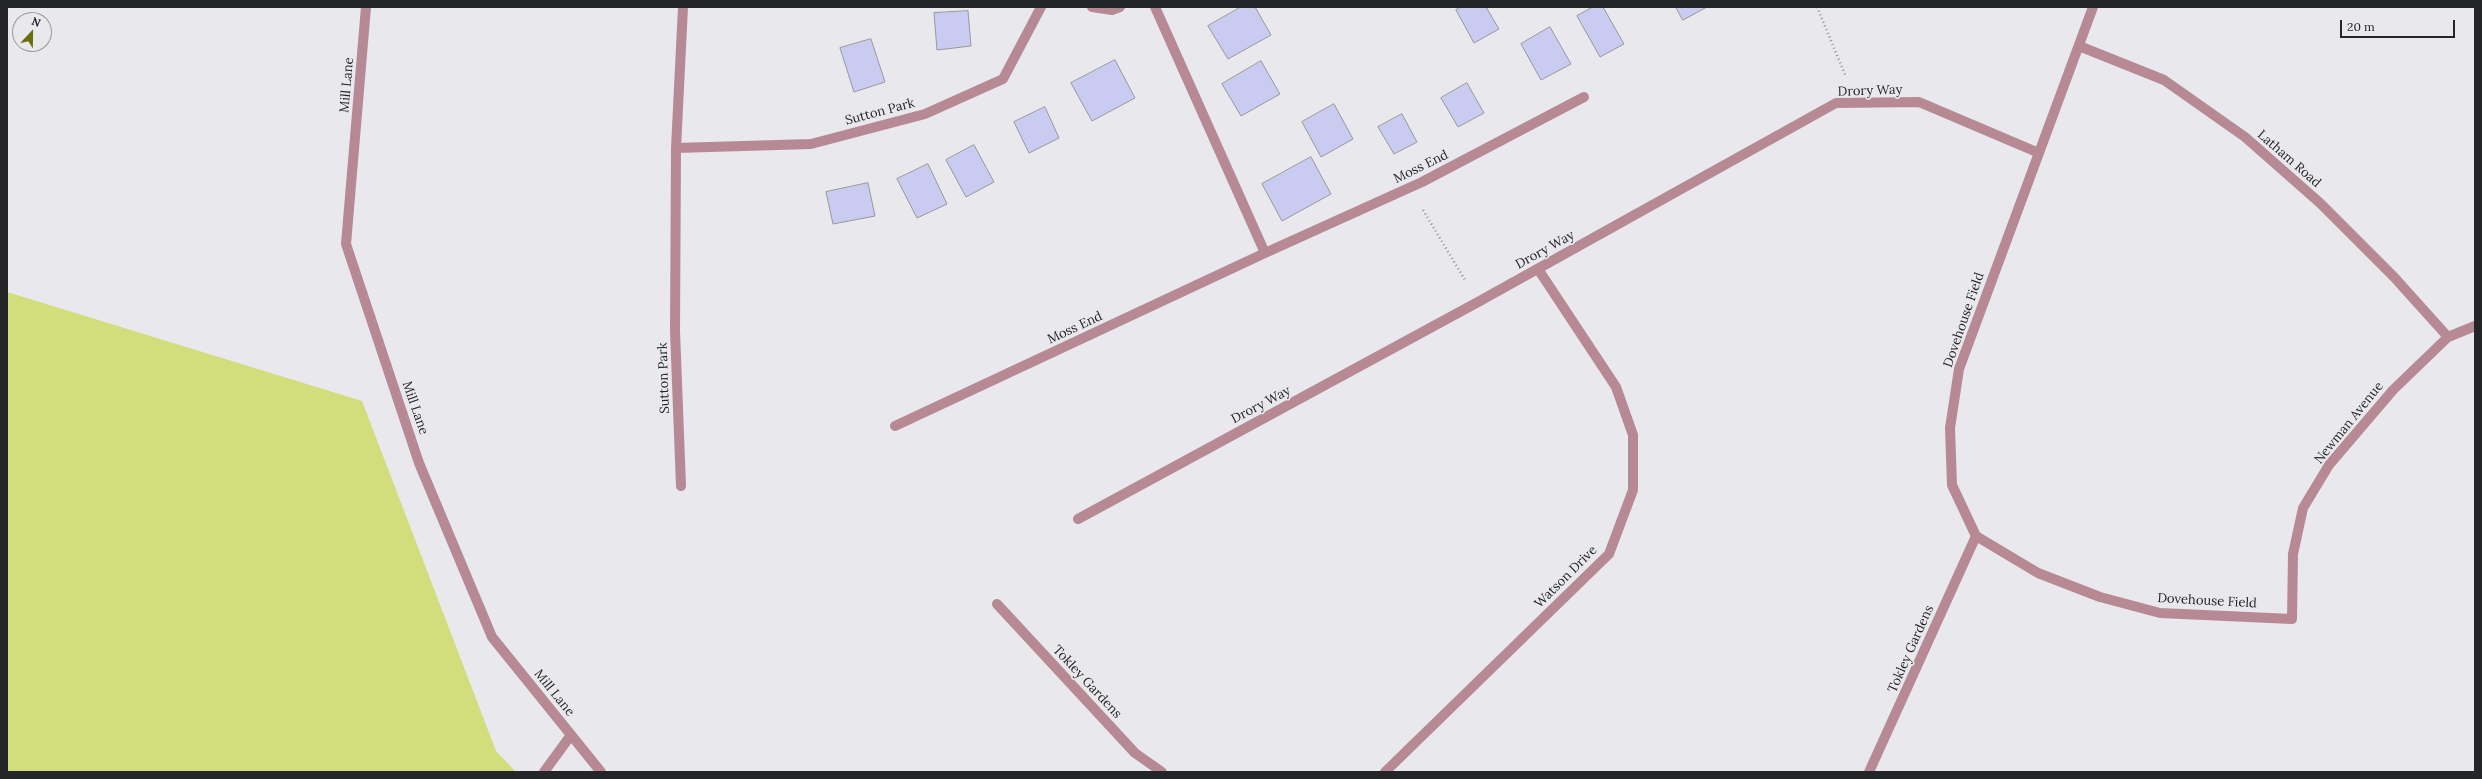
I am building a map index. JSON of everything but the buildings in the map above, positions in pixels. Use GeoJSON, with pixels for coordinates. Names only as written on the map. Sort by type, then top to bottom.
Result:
{"type":"FeatureCollection","features":[{"type":"Feature","properties":{"kind":"street","name":"Mill Lane"},"geometry":{"type":"LineString","coordinates":[[366,7],[346,244],[419,463],[492,637],[601,772]]}},
{"type":"Feature","properties":{"kind":"street","name":"Sutton Park"},"geometry":{"type":"LineString","coordinates":[[681,486],[674,331],[676,148],[683,7]]}},
{"type":"Feature","properties":{"kind":"street","name":"Sutton Park"},"geometry":{"type":"LineString","coordinates":[[676,148],[811,144],[925,114],[1003,79],[1042,7]]}},
{"type":"Feature","properties":{"kind":"street"},"geometry":{"type":"LineString","coordinates":[[1092,7],[1112,10],[1120,7]]}},
{"type":"Feature","properties":{"kind":"street"},"geometry":{"type":"LineString","coordinates":[[1155,7],[1265,253]]}},
{"type":"Feature","properties":{"kind":"street","name":"Dovehouse Field"},"geometry":{"type":"LineString","coordinates":[[2093,7],[1959,370],[1950,428],[1952,485],[1976,536],[2038,573],[2100,597],[2160,613],[2292,619]]}},
{"type":"Feature","properties":{"kind":"street","name":"Latham Road"},"geometry":{"type":"LineString","coordinates":[[2079,46],[2164,80],[2245,137],[2320,203],[2394,277],[2448,337]]}},
{"type":"Feature","properties":{"kind":"street","name":"Moss End"},"geometry":{"type":"LineString","coordinates":[[895,426],[1265,253],[1410,188],[1584,97]]}},
{"type":"Feature","properties":{"kind":"street","name":"Drory Way"},"geometry":{"type":"LineString","coordinates":[[1078,519],[1478,302],[1836,102],[1919,102],[2039,153]]}},
{"type":"Feature","properties":{"kind":"street","name":"Watson Drive"},"geometry":{"type":"LineString","coordinates":[[1385,772],[1609,554],[1633,490],[1633,435],[1616,387],[1538,268]]}},
{"type":"Feature","properties":{"kind":"street","name":"Newman Avenue"},"geometry":{"type":"LineString","coordinates":[[2292,619],[2293,554],[2303,508],[2329,465],[2393,390],[2448,337],[2475,326]]}},
{"type":"Feature","properties":{"kind":"street","name":"Tokley Gardens"},"geometry":{"type":"LineString","coordinates":[[1869,772],[1976,536]]}},
{"type":"Feature","properties":{"kind":"street","name":"Tokley Gardens"},"geometry":{"type":"LineString","coordinates":[[997,604],[1135,753],[1162,772]]}},
{"type":"Feature","properties":{"kind":"street"},"geometry":{"type":"LineString","coordinates":[[544,772],[571,735]]}},
{"type":"Feature","properties":{"kind":"path"},"geometry":{"type":"LineString","coordinates":[[1817,7],[1837,59],[1858,103]]}},
{"type":"Feature","properties":{"kind":"path"},"geometry":{"type":"LineString","coordinates":[[1410,188],[1478,302]]}},
{"type":"Feature","properties":{"kind":"green space"},"geometry":{"type":"Polygon","coordinates":[[[7,292],[362,401],[496,751],[516,772],[7,772],[7,292]]]}}]}
